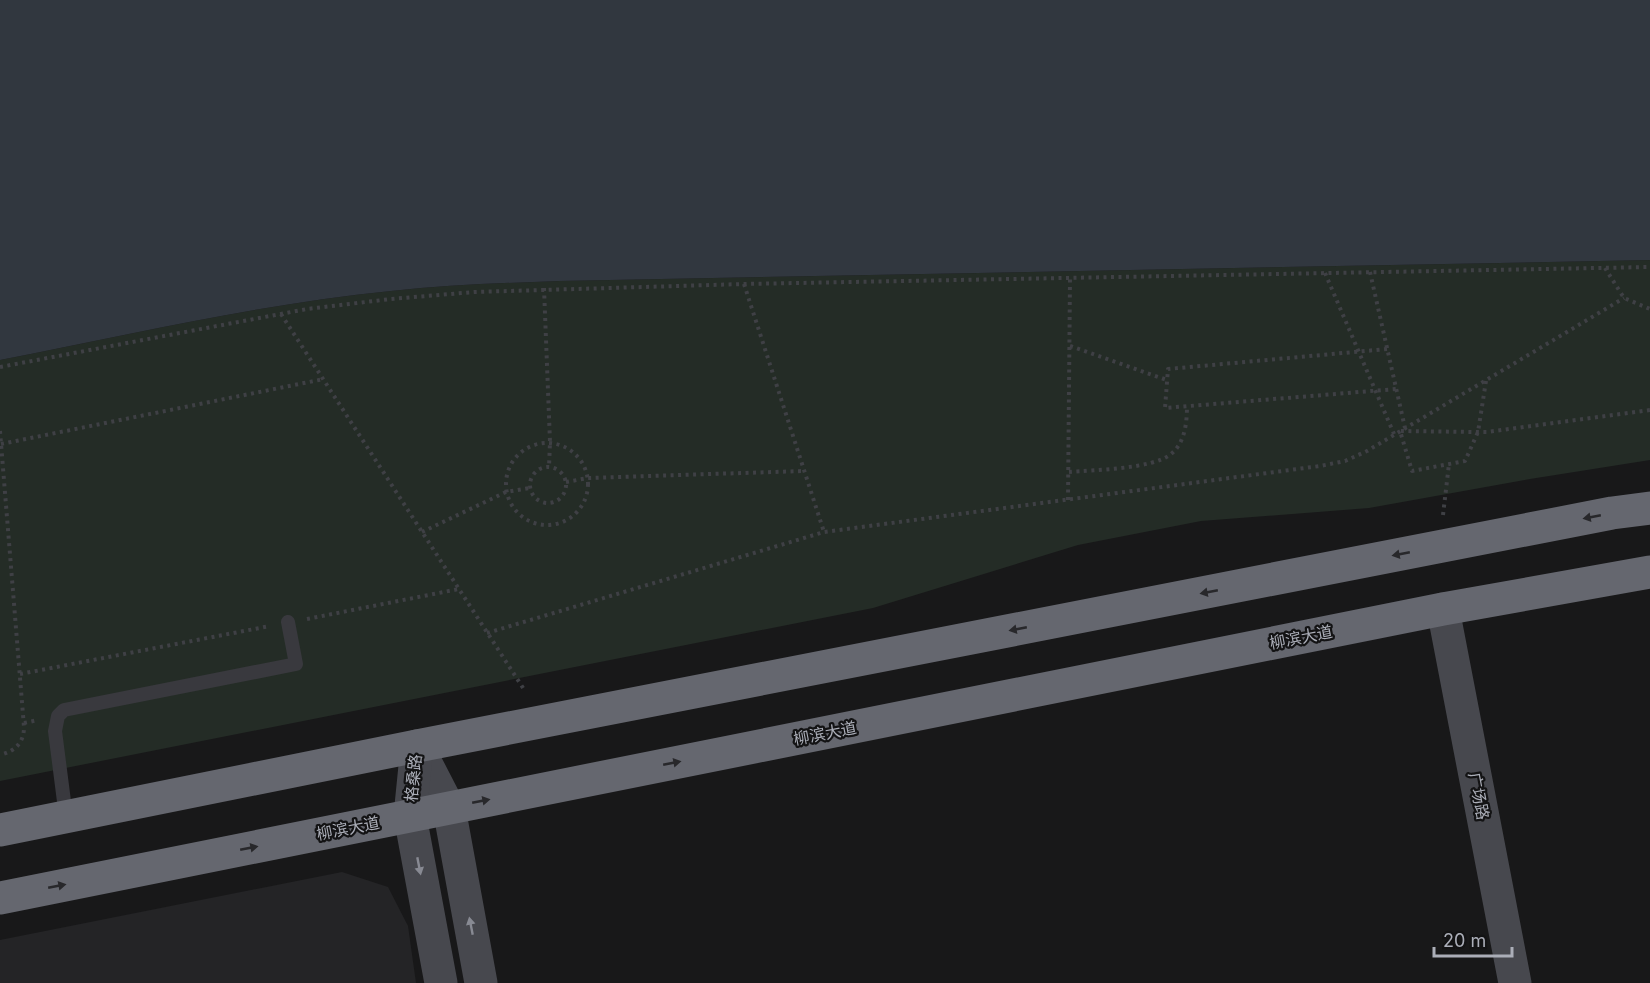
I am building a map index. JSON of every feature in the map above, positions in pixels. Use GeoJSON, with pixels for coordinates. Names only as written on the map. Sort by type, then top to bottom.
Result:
{"type":"FeatureCollection","features":[{"type":"Feature","properties":{"kind":"highway"},"geometry":{"type":"LineString","coordinates":[[0,830],[417,746],[1612,513],[1650,508]]}},
{"type":"Feature","properties":{"kind":"highway","name":"柳滨大道"},"geometry":{"type":"LineString","coordinates":[[0,898],[1443,609],[1650,572]]}},
{"type":"Feature","properties":{"kind":"main road","name":"广场路"},"geometry":{"type":"LineString","coordinates":[[1443,609],[1515,983]]}},
{"type":"Feature","properties":{"kind":"main road","name":"格桑路"},"geometry":{"type":"LineString","coordinates":[[417,746],[449,808],[482,983]]}},
{"type":"Feature","properties":{"kind":"main road","name":"格桑路"},"geometry":{"type":"LineString","coordinates":[[417,746],[410,816],[441,983]]}},
{"type":"Feature","properties":{"kind":"lane"},"geometry":{"type":"LineString","coordinates":[[66,817],[55,731],[58,716],[64,711],[296,664],[288,622]]}},
{"type":"Feature","properties":{"kind":"path"},"geometry":{"type":"LineString","coordinates":[[0,367],[281,314],[391,299],[544,288],[1650,267]]}},
{"type":"Feature","properties":{"kind":"path"},"geometry":{"type":"LineString","coordinates":[[1605,268],[1624,298],[1650,309]]}},
{"type":"Feature","properties":{"kind":"path"},"geometry":{"type":"LineString","coordinates":[[1370,272],[1405,428]]}},
{"type":"Feature","properties":{"kind":"path"},"geometry":{"type":"LineString","coordinates":[[1325,273],[1394,434]]}},
{"type":"Feature","properties":{"kind":"path"},"geometry":{"type":"LineString","coordinates":[[1068,500],[1070,278]]}},
{"type":"Feature","properties":{"kind":"path"},"geometry":{"type":"LineString","coordinates":[[744,284],[824,532]]}},
{"type":"Feature","properties":{"kind":"path"},"geometry":{"type":"LineString","coordinates":[[544,288],[549,467]]}},
{"type":"Feature","properties":{"kind":"path"},"geometry":{"type":"LineString","coordinates":[[487,633],[824,532],[1333,464],[1356,456],[1400,431],[1624,298]]}},
{"type":"Feature","properties":{"kind":"path"},"geometry":{"type":"LineString","coordinates":[[281,314],[525,691]]}},
{"type":"Feature","properties":{"kind":"path"},"geometry":{"type":"LineString","coordinates":[[1070,346],[1167,380]]}},
{"type":"Feature","properties":{"kind":"path"},"geometry":{"type":"LineString","coordinates":[[1387,349],[1168,369],[1165,408],[1396,388]]}},
{"type":"Feature","properties":{"kind":"path"},"geometry":{"type":"LineString","coordinates":[[1,444],[324,379]]}},
{"type":"Feature","properties":{"kind":"path"},"geometry":{"type":"LineString","coordinates":[[1400,431],[1412,471],[1465,461],[1478,432],[1486,380]]}},
{"type":"Feature","properties":{"kind":"path"},"geometry":{"type":"LineString","coordinates":[[1069,472],[1138,465],[1161,460],[1171,454],[1183,436],[1187,406]]}},
{"type":"Feature","properties":{"kind":"path"},"geometry":{"type":"LineString","coordinates":[[1400,431],[1487,432],[1650,410]]}},
{"type":"Feature","properties":{"kind":"path"},"geometry":{"type":"LineString","coordinates":[[0,431],[24,736],[12,751],[0,755]]}},
{"type":"Feature","properties":{"kind":"path"},"geometry":{"type":"LineString","coordinates":[[550,442],[564,446],[584,465],[588,478],[588,492],[583,505],[574,515],[562,522],[548,525],[535,524],[523,518],[513,508],[506,492],[507,470],[514,458],[524,449],[550,442]]}},
{"type":"Feature","properties":{"kind":"path"},"geometry":{"type":"LineString","coordinates":[[1443,515],[1449,464]]}},
{"type":"Feature","properties":{"kind":"path"},"geometry":{"type":"LineString","coordinates":[[543,467],[549,467],[560,471],[566,482],[561,498],[550,503],[538,500],[530,488],[533,474],[543,467]]}},
{"type":"Feature","properties":{"kind":"path"},"geometry":{"type":"LineString","coordinates":[[566,482],[588,478],[804,471]]}},
{"type":"Feature","properties":{"kind":"path"},"geometry":{"type":"LineString","coordinates":[[422,532],[506,492],[530,488]]}},
{"type":"Feature","properties":{"kind":"path"},"geometry":{"type":"LineString","coordinates":[[20,674],[459,589]]}},
{"type":"Feature","properties":{"kind":"shaded area"},"geometry":{"type":"Polygon","coordinates":[[[0,0],[1650,0],[1650,260],[559,281],[454,286],[391,291],[292,304],[0,360],[0,0]]]}},
{"type":"Feature","properties":{"kind":"shaded area"},"geometry":{"type":"Polygon","coordinates":[[[1650,260],[1650,460],[1369,508],[1201,521],[1078,545],[873,608],[0,781],[0,360],[292,304],[391,291],[454,286],[559,281],[1650,260]]]}},
{"type":"Feature","properties":{"kind":"shaded area"},"geometry":{"type":"Polygon","coordinates":[[[342,872],[388,887],[408,926],[416,983],[0,983],[0,940],[342,872]]]}}]}
